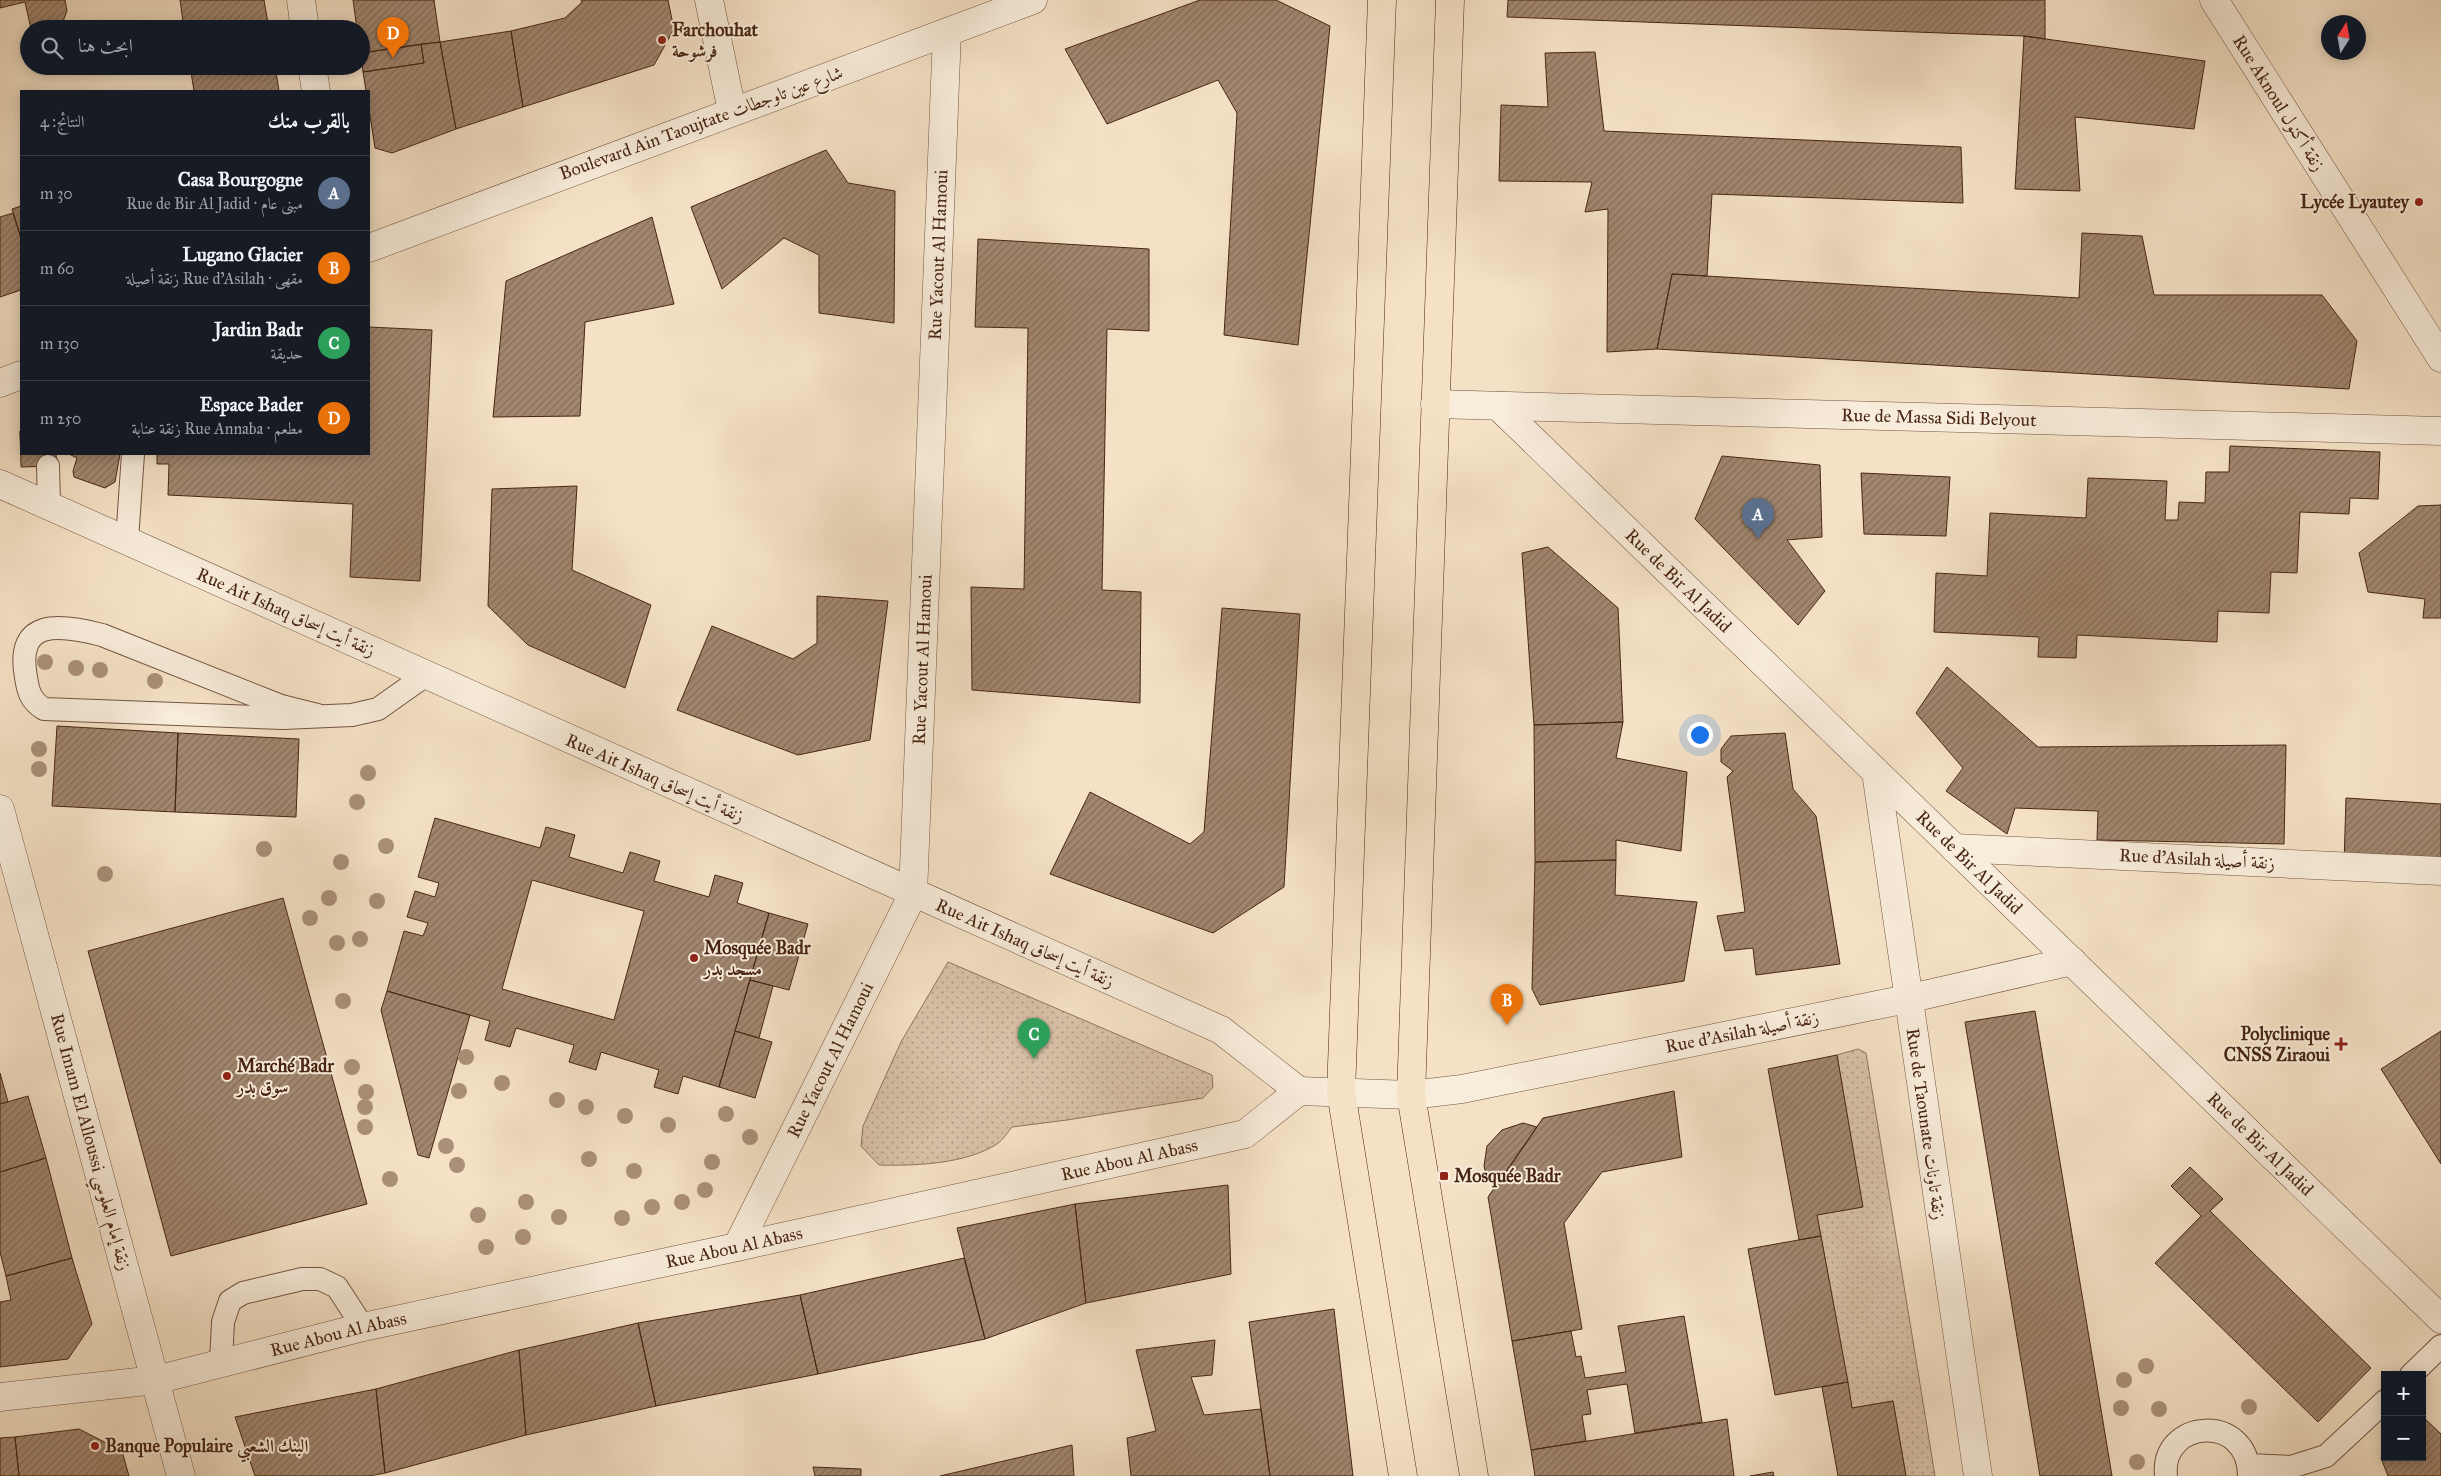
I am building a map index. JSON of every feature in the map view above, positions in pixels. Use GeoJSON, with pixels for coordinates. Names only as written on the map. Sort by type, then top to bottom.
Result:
{"type":"FeatureCollection","features":[{"type":"Feature","properties":{"kind":"main road"},"geometry":{"type":"LineString","coordinates":[[1382,0],[1341,1092],[1403,1476]]}},
{"type":"Feature","properties":{"kind":"main road"},"geometry":{"type":"LineString","coordinates":[[1450,0],[1411,1095],[1474,1476]]}},
{"type":"Feature","properties":{"kind":"street"},"geometry":{"type":"LineString","coordinates":[[300,0],[304,20]]}},
{"type":"Feature","properties":{"kind":"street"},"geometry":{"type":"LineString","coordinates":[[709,0],[732,111]]}},
{"type":"Feature","properties":{"kind":"street","name":"Boulevard Ain Taoujtate شارع عين تاوجطات"},"geometry":{"type":"LineString","coordinates":[[370,248],[1033,0]]}},
{"type":"Feature","properties":{"kind":"street","name":"Rue Aknoul زنقة أكنول"},"geometry":{"type":"LineString","coordinates":[[2214,0],[2441,358]]}},
{"type":"Feature","properties":{"kind":"street","name":"Rue Yacout Al Hamoui"},"geometry":{"type":"LineString","coordinates":[[737,1247],[913,894],[946,32]]}},
{"type":"Feature","properties":{"kind":"street"},"geometry":{"type":"LineString","coordinates":[[313,75],[316,90]]}},
{"type":"Feature","properties":{"kind":"street"},"geometry":{"type":"LineString","coordinates":[[0,383],[20,375]]}},
{"type":"Feature","properties":{"kind":"street","name":"Rue de Massa Sidi Belyout"},"geometry":{"type":"LineString","coordinates":[[1435,404],[2441,431]]}},
{"type":"Feature","properties":{"kind":"street","name":"Rue de Bir Al Jadid"},"geometry":{"type":"LineString","coordinates":[[1498,406],[2441,1319]]}},
{"type":"Feature","properties":{"kind":"street","name":"Rue Ait Ishaq زنقة أيت إسحاق"},"geometry":{"type":"LineString","coordinates":[[0,484],[913,894],[1222,1030],[1299,1091]]}},
{"type":"Feature","properties":{"kind":"street","name":"Rue de Taounate زنقة تاونات"},"geometry":{"type":"LineString","coordinates":[[1876,772],[1978,1476]]}},
{"type":"Feature","properties":{"kind":"street","name":"Rue Imam El Alloussi زنقة إمام العلوسي"},"geometry":{"type":"LineString","coordinates":[[0,809],[182,1476]]}},
{"type":"Feature","properties":{"kind":"street","name":"Rue d'Asilah زنقة أصيلة"},"geometry":{"type":"LineString","coordinates":[[1954,848],[2441,871]]}},
{"type":"Feature","properties":{"kind":"street","name":"Rue d'Asilah زنقة أصيلة"},"geometry":{"type":"LineString","coordinates":[[1299,1091],[1411,1095],[1462,1089],[1908,999],[2072,961]]}},
{"type":"Feature","properties":{"kind":"street","name":"Rue Abou Al Abass"},"geometry":{"type":"LineString","coordinates":[[0,1397],[156,1380],[363,1326],[737,1247],[1245,1134],[1299,1091]]}},
{"type":"Feature","properties":{"kind":"lane"},"geometry":{"type":"LineString","coordinates":[[127,540],[133,455]]}},
{"type":"Feature","properties":{"kind":"lane"},"geometry":{"type":"LineString","coordinates":[[48,466],[48,506]]}},
{"type":"Feature","properties":{"kind":"lane"},"geometry":{"type":"LineString","coordinates":[[317,715],[281,706],[102,635],[81,630],[44,629],[32,636],[24,648],[22,660],[28,694],[35,704],[44,709],[283,718],[317,715],[352,715],[378,709],[426,675]]}},
{"type":"Feature","properties":{"kind":"lane"},"geometry":{"type":"LineString","coordinates":[[221,1362],[223,1322],[230,1301],[243,1293],[302,1279],[320,1279],[337,1286],[363,1326]]}},
{"type":"Feature","properties":{"kind":"lane"},"geometry":{"type":"LineString","coordinates":[[2415,1371],[2441,1346]]}},
{"type":"Feature","properties":{"kind":"lane"},"geometry":{"type":"LineString","coordinates":[[2166,1476],[2167,1460],[2173,1447],[2183,1437],[2196,1431],[2210,1430],[2230,1437],[2244,1452],[2249,1470],[2291,1466],[2326,1456],[2381,1405]]}},
{"type":"Feature","properties":{"kind":"shaded area"},"geometry":{"type":"Polygon","coordinates":[[[948,962],[1212,1075],[1213,1087],[1203,1098],[1012,1127],[997,1144],[985,1151],[956,1160],[924,1164],[879,1165],[861,1146],[863,1126],[901,1042],[948,962]]]}},
{"type":"Feature","properties":{"kind":"shaded area"},"geometry":{"type":"Polygon","coordinates":[[[1858,1049],[1866,1053],[1935,1476],[1906,1476],[1893,1401],[1852,1408],[1817,1215],[1862,1207],[1837,1055],[1858,1049]]]}},
{"type":"Feature","properties":{"kind":"building"},"geometry":{"type":"Polygon","coordinates":[[[0,0],[65,0],[67,11],[64,20],[29,20],[25,2],[0,8],[0,0]]]}},
{"type":"Feature","properties":{"kind":"building"},"geometry":{"type":"Polygon","coordinates":[[[180,0],[264,0],[267,20],[183,20],[180,0]]]}},
{"type":"Feature","properties":{"kind":"building"},"geometry":{"type":"Polygon","coordinates":[[[353,0],[434,0],[440,42],[370,52],[370,20],[356,20],[353,0]]]}},
{"type":"Feature","properties":{"kind":"building"},"geometry":{"type":"Polygon","coordinates":[[[581,0],[668,0],[674,29],[654,65],[523,107],[511,31],[565,18],[582,2],[581,0]]]}},
{"type":"Feature","properties":{"kind":"building"},"geometry":{"type":"Polygon","coordinates":[[[1200,0],[1276,0],[1330,26],[1298,345],[1224,335],[1237,113],[1218,80],[1107,124],[1065,49],[1200,0]]]}},
{"type":"Feature","properties":{"kind":"building"},"geometry":{"type":"Polygon","coordinates":[[[1508,0],[2045,0],[2045,39],[2024,36],[1507,17],[1508,0]]]}},
{"type":"Feature","properties":{"kind":"building"},"geometry":{"type":"Polygon","coordinates":[[[511,31],[523,107],[456,129],[440,42],[511,31]]]}},
{"type":"Feature","properties":{"kind":"building"},"geometry":{"type":"Polygon","coordinates":[[[2024,36],[2205,61],[2194,129],[2075,117],[2080,191],[2015,189],[2024,36]]]}},
{"type":"Feature","properties":{"kind":"building"},"geometry":{"type":"Polygon","coordinates":[[[440,42],[456,129],[392,153],[375,148],[370,116],[370,90],[366,90],[363,75],[370,75],[370,71],[424,63],[421,44],[440,42]]]}},
{"type":"Feature","properties":{"kind":"building"},"geometry":{"type":"Polygon","coordinates":[[[421,44],[424,63],[370,71],[370,52],[421,44]]]}},
{"type":"Feature","properties":{"kind":"building"},"geometry":{"type":"Polygon","coordinates":[[[1595,52],[1604,131],[1961,147],[1963,203],[1712,194],[1707,276],[1672,274],[1657,349],[1607,352],[1608,209],[1585,212],[1592,182],[1499,181],[1501,105],[1548,107],[1545,53],[1595,52]]]}},
{"type":"Feature","properties":{"kind":"building"},"geometry":{"type":"Polygon","coordinates":[[[191,75],[276,75],[279,90],[194,90],[191,75]]]}},
{"type":"Feature","properties":{"kind":"building"},"geometry":{"type":"Polygon","coordinates":[[[826,150],[848,183],[895,191],[894,323],[819,313],[819,255],[784,238],[722,289],[691,207],[826,150]]]}},
{"type":"Feature","properties":{"kind":"building"},"geometry":{"type":"Polygon","coordinates":[[[20,206],[20,235],[12,209],[20,206]]]}},
{"type":"Feature","properties":{"kind":"building"},"geometry":{"type":"Polygon","coordinates":[[[13,213],[20,235],[20,290],[0,297],[0,217],[13,213]]]}},
{"type":"Feature","properties":{"kind":"building"},"geometry":{"type":"Polygon","coordinates":[[[652,217],[674,304],[585,322],[580,416],[493,417],[506,281],[652,217]]]}},
{"type":"Feature","properties":{"kind":"building"},"geometry":{"type":"Polygon","coordinates":[[[2082,233],[2142,236],[2154,295],[2322,295],[2357,341],[2349,389],[1657,349],[1672,274],[2079,298],[2082,233]]]}},
{"type":"Feature","properties":{"kind":"building"},"geometry":{"type":"Polygon","coordinates":[[[978,239],[1149,249],[1149,331],[1107,329],[1102,590],[1141,592],[1140,703],[972,690],[971,587],[1024,589],[1028,328],[975,327],[978,239]]]}},
{"type":"Feature","properties":{"kind":"building"},"geometry":{"type":"Polygon","coordinates":[[[370,327],[432,330],[420,581],[350,577],[353,504],[168,495],[169,464],[157,464],[157,455],[370,455],[370,327]]]}},
{"type":"Feature","properties":{"kind":"building"},"geometry":{"type":"Polygon","coordinates":[[[2230,446],[2380,452],[2378,499],[2350,498],[2349,514],[2300,512],[2297,573],[2271,572],[2269,613],[2218,611],[2217,642],[2077,635],[2076,658],[2038,657],[2039,637],[1934,632],[1936,573],[1987,576],[1990,513],[2086,518],[2088,478],[2167,481],[2165,520],[2178,520],[2179,502],[2205,503],[2206,472],[2229,472],[2230,446]]]}},
{"type":"Feature","properties":{"kind":"building"},"geometry":{"type":"Polygon","coordinates":[[[21,455],[56,455],[57,466],[21,467],[21,455]]]}},
{"type":"Feature","properties":{"kind":"building"},"geometry":{"type":"Polygon","coordinates":[[[71,455],[120,455],[115,482],[105,488],[74,477],[73,471],[77,458],[71,455]]]}},
{"type":"Feature","properties":{"kind":"building"},"geometry":{"type":"Polygon","coordinates":[[[1722,456],[1820,465],[1822,537],[1787,540],[1825,591],[1798,625],[1695,519],[1722,456]]]}},
{"type":"Feature","properties":{"kind":"building"},"geometry":{"type":"Polygon","coordinates":[[[1861,473],[1950,477],[1946,536],[1864,534],[1861,473]]]}},
{"type":"Feature","properties":{"kind":"building"},"geometry":{"type":"Polygon","coordinates":[[[577,486],[572,570],[651,605],[625,688],[528,645],[488,606],[492,489],[577,486]]]}},
{"type":"Feature","properties":{"kind":"building"},"geometry":{"type":"Polygon","coordinates":[[[2441,505],[2441,618],[2423,618],[2425,599],[2368,592],[2359,553],[2418,506],[2441,505]]]}},
{"type":"Feature","properties":{"kind":"building"},"geometry":{"type":"Polygon","coordinates":[[[1548,547],[1618,608],[1623,722],[1534,725],[1522,553],[1548,547]]]}},
{"type":"Feature","properties":{"kind":"building"},"geometry":{"type":"Polygon","coordinates":[[[817,596],[888,601],[870,740],[798,755],[677,710],[712,626],[793,659],[817,643],[817,596]]]}},
{"type":"Feature","properties":{"kind":"building"},"geometry":{"type":"Polygon","coordinates":[[[1222,608],[1300,614],[1284,887],[1213,933],[1050,874],[1090,792],[1190,844],[1204,832],[1222,608]]]}},
{"type":"Feature","properties":{"kind":"building"},"geometry":{"type":"Polygon","coordinates":[[[1947,667],[2038,747],[2286,745],[2284,844],[2097,840],[2098,811],[2015,808],[2007,834],[1946,791],[1963,768],[1916,713],[1947,667]]]}},
{"type":"Feature","properties":{"kind":"building"},"geometry":{"type":"Polygon","coordinates":[[[1623,722],[1616,758],[1687,772],[1681,851],[1616,840],[1616,860],[1535,862],[1534,725],[1623,722]]]}},
{"type":"Feature","properties":{"kind":"building"},"geometry":{"type":"Polygon","coordinates":[[[57,726],[178,733],[175,812],[52,806],[57,726]]]}},
{"type":"Feature","properties":{"kind":"building"},"geometry":{"type":"Polygon","coordinates":[[[178,733],[299,739],[296,817],[175,812],[178,733]]]}},
{"type":"Feature","properties":{"kind":"building"},"geometry":{"type":"Polygon","coordinates":[[[1785,733],[1793,789],[1816,816],[1840,964],[1756,975],[1753,948],[1725,951],[1717,916],[1745,912],[1727,777],[1733,771],[1721,762],[1721,749],[1731,736],[1785,733]]]}},
{"type":"Feature","properties":{"kind":"building"},"geometry":{"type":"Polygon","coordinates":[[[2346,798],[2441,804],[2441,871],[2344,864],[2346,798]]]}},
{"type":"Feature","properties":{"kind":"building","name":"Mosquée Badr مسجد بدر"},"geometry":{"type":"Polygon","coordinates":[[[435,818],[540,848],[546,827],[575,835],[569,857],[623,873],[630,852],[660,861],[654,881],[709,897],[715,875],[743,883],[737,903],[769,913],[719,1087],[683,1076],[678,1094],[654,1087],[659,1070],[601,1052],[596,1070],[569,1062],[574,1045],[516,1028],[510,1047],[485,1040],[490,1021],[387,991],[404,931],[423,936],[428,923],[407,917],[415,891],[435,897],[439,883],[418,877],[435,818]],[[532,880],[502,989],[614,1020],[644,911],[532,880]]]}},
{"type":"Feature","properties":{"kind":"building"},"geometry":{"type":"Polygon","coordinates":[[[1616,860],[1615,895],[1697,902],[1684,981],[1540,1005],[1532,989],[1535,862],[1616,860]]]}},
{"type":"Feature","properties":{"kind":"building"},"geometry":{"type":"Polygon","coordinates":[[[283,898],[367,1204],[171,1256],[88,951],[283,898]]]}},
{"type":"Feature","properties":{"kind":"building"},"geometry":{"type":"Polygon","coordinates":[[[769,913],[808,924],[789,990],[750,980],[769,913]]]}},
{"type":"Feature","properties":{"kind":"building"},"geometry":{"type":"Polygon","coordinates":[[[750,980],[773,986],[759,1038],[735,1031],[750,980]]]}},
{"type":"Feature","properties":{"kind":"building"},"geometry":{"type":"Polygon","coordinates":[[[387,991],[470,1015],[429,1158],[418,1155],[381,1010],[387,991]]]}},
{"type":"Feature","properties":{"kind":"building"},"geometry":{"type":"Polygon","coordinates":[[[2035,1011],[2112,1476],[2040,1476],[1965,1022],[2035,1011]]]}},
{"type":"Feature","properties":{"kind":"building"},"geometry":{"type":"Polygon","coordinates":[[[735,1031],[772,1042],[755,1098],[719,1087],[735,1031]]]}},
{"type":"Feature","properties":{"kind":"building"},"geometry":{"type":"Polygon","coordinates":[[[2441,1031],[2441,1164],[2381,1069],[2441,1031]]]}},
{"type":"Feature","properties":{"kind":"building"},"geometry":{"type":"Polygon","coordinates":[[[1837,1055],[1863,1207],[1817,1215],[1821,1236],[1799,1240],[1768,1069],[1837,1055]]]}},
{"type":"Feature","properties":{"kind":"building"},"geometry":{"type":"Polygon","coordinates":[[[0,1073],[8,1102],[0,1104],[0,1073]]]}},
{"type":"Feature","properties":{"kind":"building"},"geometry":{"type":"Polygon","coordinates":[[[1674,1091],[1682,1157],[1602,1172],[1564,1223],[1582,1329],[1512,1341],[1488,1197],[1543,1118],[1674,1091]]]}},
{"type":"Feature","properties":{"kind":"building"},"geometry":{"type":"Polygon","coordinates":[[[28,1096],[46,1158],[0,1172],[0,1104],[28,1096]]]}},
{"type":"Feature","properties":{"kind":"building"},"geometry":{"type":"Polygon","coordinates":[[[1523,1123],[1537,1127],[1495,1189],[1486,1174],[1484,1166],[1487,1146],[1502,1130],[1523,1123]]]}},
{"type":"Feature","properties":{"kind":"building"},"geometry":{"type":"Polygon","coordinates":[[[46,1158],[72,1258],[6,1276],[0,1252],[0,1172],[46,1158]]]}},
{"type":"Feature","properties":{"kind":"building"},"geometry":{"type":"Polygon","coordinates":[[[2190,1167],[2223,1199],[2210,1211],[2371,1368],[2318,1422],[2155,1263],[2201,1216],[2171,1186],[2190,1167]]]}},
{"type":"Feature","properties":{"kind":"building"},"geometry":{"type":"Polygon","coordinates":[[[1228,1185],[1231,1274],[1086,1303],[1075,1204],[1228,1185]]]}},
{"type":"Feature","properties":{"kind":"building"},"geometry":{"type":"Polygon","coordinates":[[[1075,1204],[1086,1303],[985,1339],[957,1228],[1075,1204]]]}},
{"type":"Feature","properties":{"kind":"building"},"geometry":{"type":"Polygon","coordinates":[[[1821,1236],[1848,1382],[1775,1395],[1748,1249],[1821,1236]]]}},
{"type":"Feature","properties":{"kind":"building"},"geometry":{"type":"Polygon","coordinates":[[[72,1258],[92,1324],[68,1359],[0,1367],[0,1302],[11,1300],[6,1276],[72,1258]]]}},
{"type":"Feature","properties":{"kind":"building"},"geometry":{"type":"Polygon","coordinates":[[[964,1258],[985,1339],[818,1374],[800,1295],[964,1258]]]}},
{"type":"Feature","properties":{"kind":"building"},"geometry":{"type":"Polygon","coordinates":[[[800,1295],[818,1374],[656,1406],[638,1323],[800,1295]]]}},
{"type":"Feature","properties":{"kind":"building"},"geometry":{"type":"Polygon","coordinates":[[[1334,1309],[1353,1476],[1270,1476],[1249,1322],[1334,1309]]]}},
{"type":"Feature","properties":{"kind":"building"},"geometry":{"type":"Polygon","coordinates":[[[1684,1316],[1702,1422],[1635,1433],[1627,1384],[1587,1390],[1591,1414],[1582,1415],[1586,1441],[1531,1450],[1512,1341],[1571,1331],[1576,1357],[1581,1356],[1585,1378],[1626,1372],[1618,1326],[1684,1316]]]}},
{"type":"Feature","properties":{"kind":"building"},"geometry":{"type":"Polygon","coordinates":[[[638,1323],[656,1406],[526,1435],[519,1350],[638,1323]]]}},
{"type":"Feature","properties":{"kind":"building"},"geometry":{"type":"Polygon","coordinates":[[[1215,1340],[1212,1375],[1191,1377],[1204,1415],[1261,1409],[1270,1476],[1131,1476],[1127,1438],[1156,1431],[1136,1350],[1215,1340]]]}},
{"type":"Feature","properties":{"kind":"building"},"geometry":{"type":"Polygon","coordinates":[[[519,1350],[526,1435],[385,1473],[376,1389],[519,1350]]]}},
{"type":"Feature","properties":{"kind":"building"},"geometry":{"type":"Polygon","coordinates":[[[1848,1382],[1852,1408],[1893,1401],[1906,1476],[1838,1476],[1822,1387],[1848,1382]]]}},
{"type":"Feature","properties":{"kind":"building"},"geometry":{"type":"Polygon","coordinates":[[[376,1389],[385,1473],[369,1476],[255,1476],[235,1417],[376,1389]]]}},
{"type":"Feature","properties":{"kind":"building"},"geometry":{"type":"Polygon","coordinates":[[[1727,1419],[1734,1476],[1535,1476],[1531,1450],[1727,1419]]]}},
{"type":"Feature","properties":{"kind":"building"},"geometry":{"type":"Polygon","coordinates":[[[2426,1420],[2441,1434],[2441,1476],[2388,1476],[2382,1461],[2426,1461],[2426,1420]]]}},
{"type":"Feature","properties":{"kind":"building"},"geometry":{"type":"Polygon","coordinates":[[[79,1429],[122,1451],[129,1476],[19,1476],[15,1437],[79,1429]]]}},
{"type":"Feature","properties":{"kind":"building"},"geometry":{"type":"Polygon","coordinates":[[[15,1437],[19,1476],[0,1476],[0,1438],[15,1437]]]}},
{"type":"Feature","properties":{"kind":"building"},"geometry":{"type":"Polygon","coordinates":[[[1072,1445],[1074,1476],[940,1476],[1072,1445]]]}},
{"type":"Feature","properties":{"kind":"building"},"geometry":{"type":"Polygon","coordinates":[[[813,1467],[861,1469],[861,1476],[815,1476],[813,1467]]]}},
{"type":"Feature","properties":{"kind":"building"},"geometry":{"type":"Polygon","coordinates":[[[1773,1472],[1774,1476],[1750,1476],[1773,1472]]]}},
{"type":"Feature","properties":{"kind":"place","name":"Farchouhat فرشوحة"},"geometry":{"type":"Point","coordinates":[662,40]}},
{"type":"Feature","properties":{"kind":"place","name":"Espace Bader"},"geometry":{"type":"Point","coordinates":[393,58]}},
{"type":"Feature","properties":{"kind":"place","name":"Lycée Lyautey"},"geometry":{"type":"Point","coordinates":[2419,202]}},
{"type":"Feature","properties":{"kind":"place","name":"Casa Bourgogne"},"geometry":{"type":"Point","coordinates":[1758,539]}},
{"type":"Feature","properties":{"kind":"place","name":"Mosquée Badr مسجد بدر"},"geometry":{"type":"Point","coordinates":[694,958]}},
{"type":"Feature","properties":{"kind":"place","name":"Lugano Glacier"},"geometry":{"type":"Point","coordinates":[1507,1025]}},
{"type":"Feature","properties":{"kind":"place","name":"Polyclinique CNSS Ziraoui"},"geometry":{"type":"Point","coordinates":[2341,1044]}},
{"type":"Feature","properties":{"kind":"place","name":"Jardin Badr"},"geometry":{"type":"Point","coordinates":[1034,1059]}},
{"type":"Feature","properties":{"kind":"place","name":"Marché Badr سوق بدر"},"geometry":{"type":"Point","coordinates":[227,1076]}},
{"type":"Feature","properties":{"kind":"place","name":"Mosquée Badr"},"geometry":{"type":"Point","coordinates":[1444,1176]}},
{"type":"Feature","properties":{"kind":"place","name":"Banque Populaire البنك الشعبي"},"geometry":{"type":"Point","coordinates":[95,1446]}}]}
